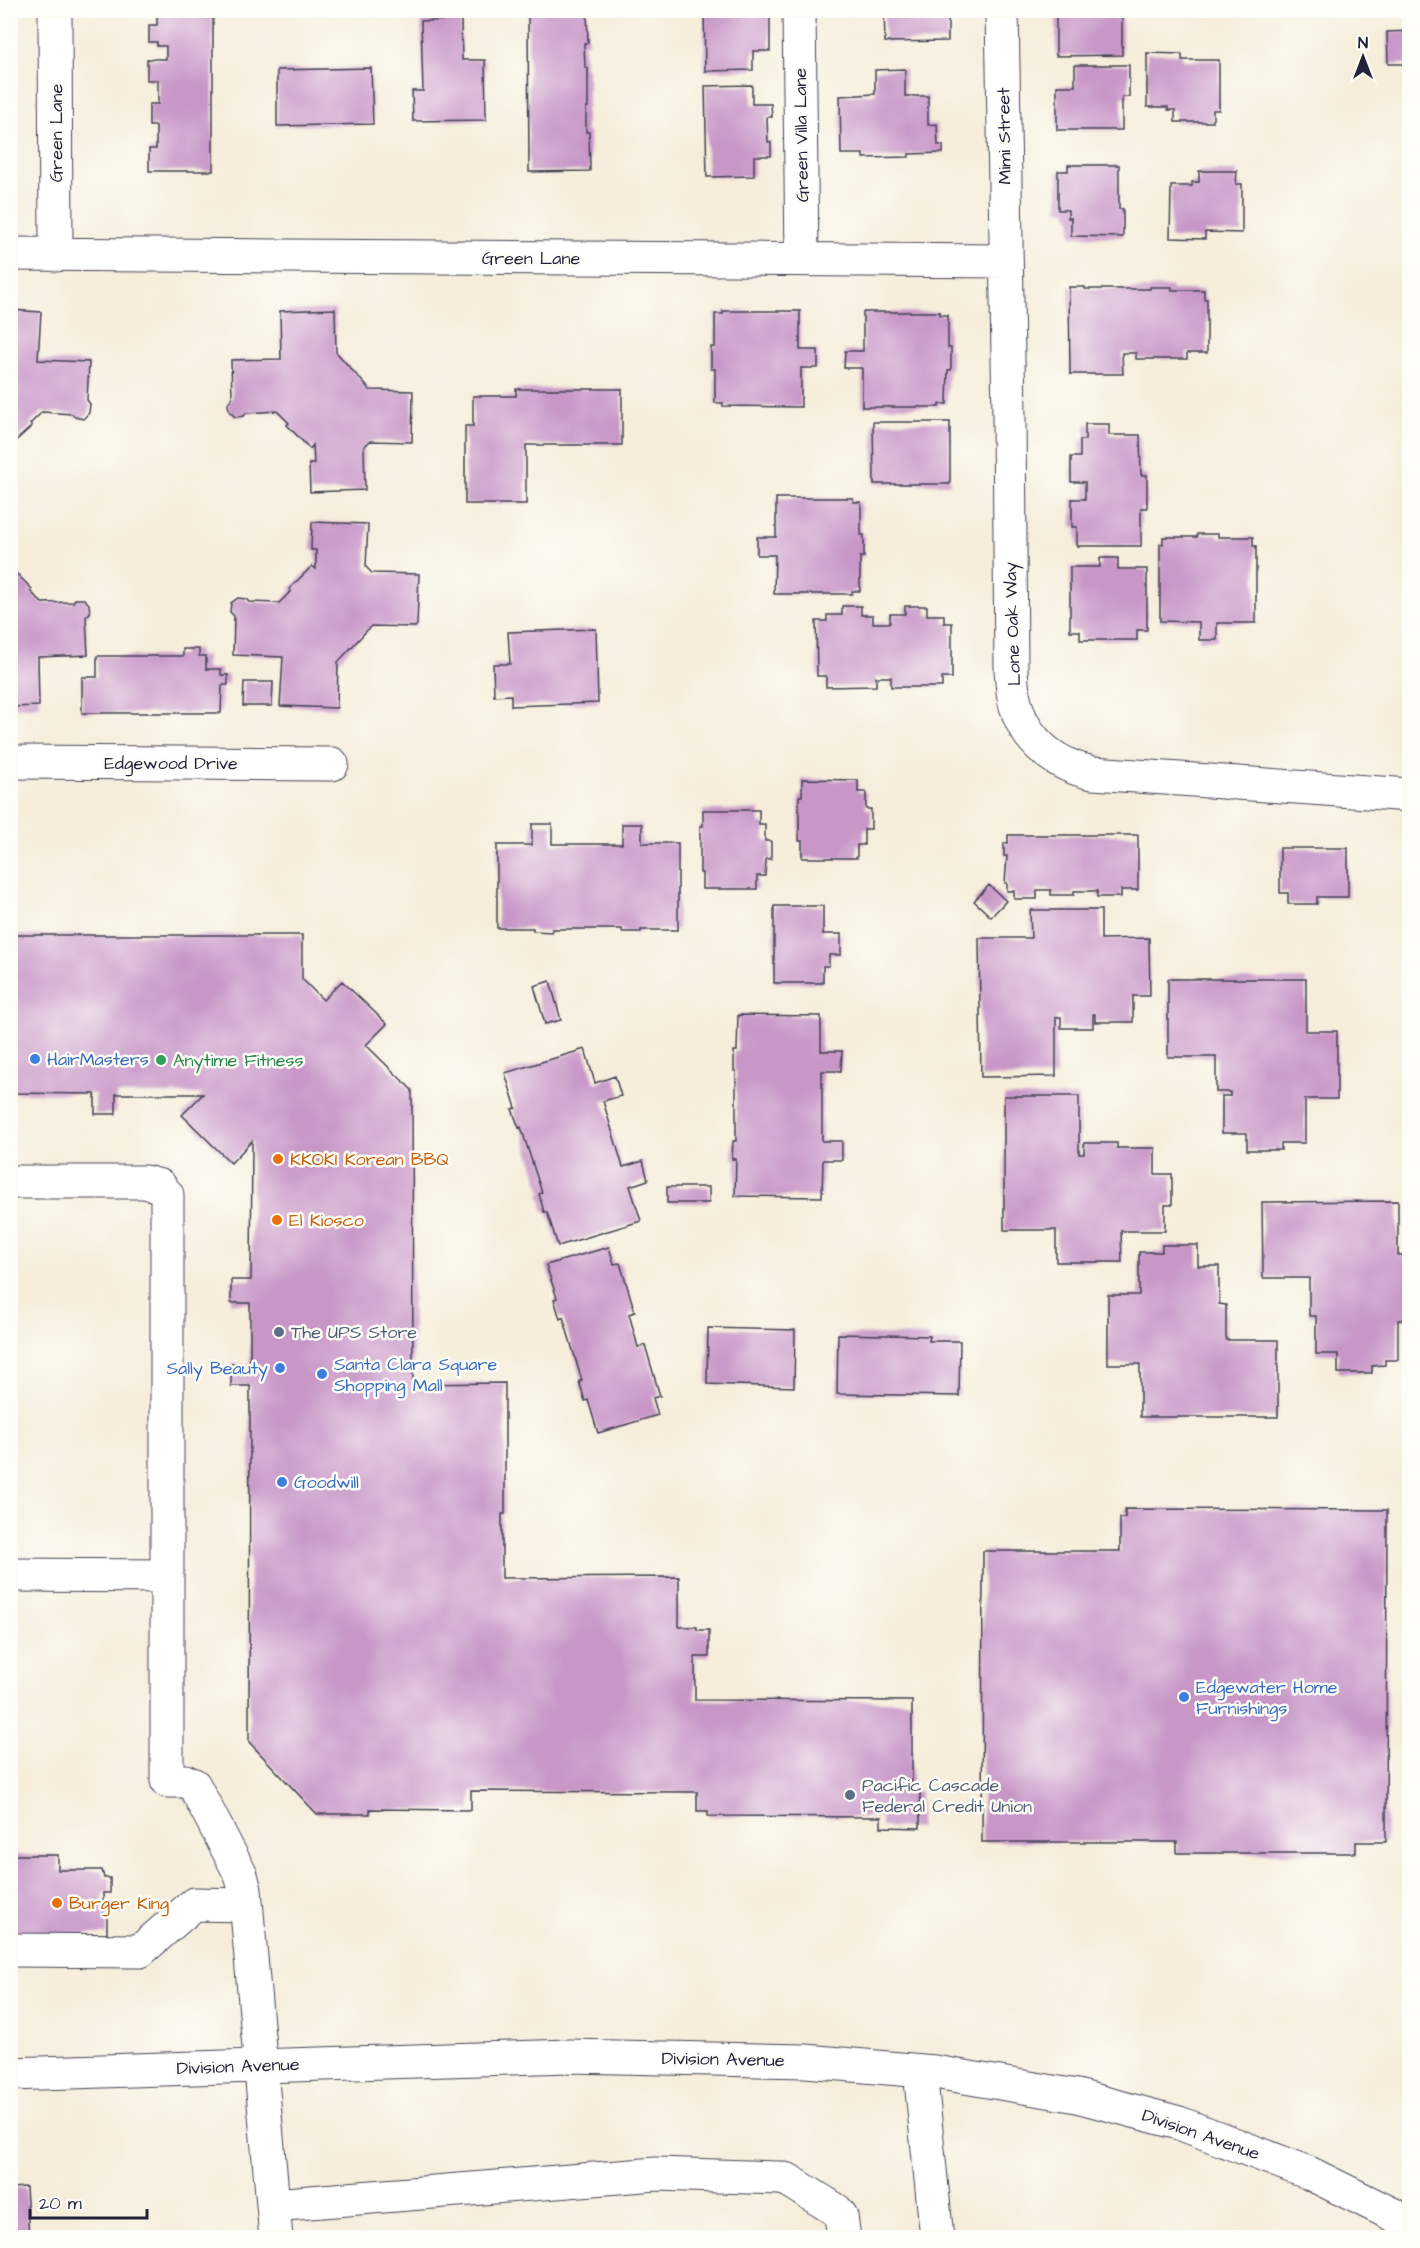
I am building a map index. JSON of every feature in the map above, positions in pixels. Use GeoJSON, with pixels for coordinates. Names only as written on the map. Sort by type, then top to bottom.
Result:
{"type":"FeatureCollection","features":[{"type":"Feature","properties":{"kind":"street","name":"Green Lane"},"geometry":{"type":"LineString","coordinates":[[55,10],[56,255]]}},
{"type":"Feature","properties":{"kind":"street","name":"Green Villa Lane"},"geometry":{"type":"LineString","coordinates":[[799,10],[802,259]]}},
{"type":"Feature","properties":{"kind":"street","name":"Mimi Street"},"geometry":{"type":"LineString","coordinates":[[1002,10],[1006,261]]}},
{"type":"Feature","properties":{"kind":"street","name":"Green Lane"},"geometry":{"type":"LineString","coordinates":[[10,255],[1006,261]]}},
{"type":"Feature","properties":{"kind":"street","name":"Lone Oak Way"},"geometry":{"type":"LineString","coordinates":[[1006,261],[1011,669],[1015,705],[1025,728],[1033,739],[1058,761],[1092,773],[1410,795]]}},
{"type":"Feature","properties":{"kind":"street","name":"Edgewood Drive"},"geometry":{"type":"LineString","coordinates":[[10,762],[332,764]]}},
{"type":"Feature","properties":{"kind":"street"},"geometry":{"type":"LineString","coordinates":[[10,1182],[145,1182],[156,1184],[164,1190],[167,1202],[167,1781],[185,1781],[194,1785],[241,1875],[246,1905],[276,2238]]}},
{"type":"Feature","properties":{"kind":"street"},"geometry":{"type":"LineString","coordinates":[[10,1575],[166,1576]]}},
{"type":"Feature","properties":{"kind":"street"},"geometry":{"type":"LineString","coordinates":[[10,1950],[140,1951],[194,1904],[246,1905]]}},
{"type":"Feature","properties":{"kind":"street","name":"Division Avenue"},"geometry":{"type":"LineString","coordinates":[[10,2074],[569,2056],[806,2061],[920,2071],[1077,2096],[1179,2123],[1309,2173],[1410,2223]]}},
{"type":"Feature","properties":{"kind":"street"},"geometry":{"type":"LineString","coordinates":[[920,2071],[937,2238]]}},
{"type":"Feature","properties":{"kind":"street"},"geometry":{"type":"LineString","coordinates":[[273,2205],[656,2174],[780,2178],[788,2180],[836,2210],[841,2216],[844,2238]]}},
{"type":"Feature","properties":{"kind":"building"},"geometry":{"type":"Polygon","coordinates":[[[157,10],[213,10],[213,171],[149,171],[149,149],[156,149],[156,126],[149,126],[149,104],[158,104],[158,80],[147,80],[147,59],[166,59],[166,46],[157,46],[157,42],[149,42],[149,25],[157,25],[157,10]]]}},
{"type":"Feature","properties":{"kind":"building"},"geometry":{"type":"Polygon","coordinates":[[[528,10],[587,10],[588,43],[584,43],[585,68],[588,68],[586,132],[589,132],[590,171],[529,172],[528,10]]]}},
{"type":"Feature","properties":{"kind":"building"},"geometry":{"type":"Polygon","coordinates":[[[704,10],[770,10],[770,51],[753,51],[753,70],[705,71],[704,10]]]}},
{"type":"Feature","properties":{"kind":"building"},"geometry":{"type":"Polygon","coordinates":[[[884,10],[948,10],[948,41],[885,42],[884,10]]]}},
{"type":"Feature","properties":{"kind":"building"},"geometry":{"type":"Polygon","coordinates":[[[1056,10],[1122,10],[1122,55],[1056,56],[1056,10]]]}},
{"type":"Feature","properties":{"kind":"building"},"geometry":{"type":"Polygon","coordinates":[[[461,20],[462,60],[485,60],[486,120],[413,121],[412,91],[423,91],[421,21],[461,20]]]}},
{"type":"Feature","properties":{"kind":"building"},"geometry":{"type":"Polygon","coordinates":[[[1410,31],[1410,64],[1388,64],[1387,32],[1410,31]]]}},
{"type":"Feature","properties":{"kind":"building"},"geometry":{"type":"Polygon","coordinates":[[[1147,53],[1182,54],[1182,60],[1219,60],[1219,110],[1213,110],[1213,122],[1175,122],[1175,110],[1168,110],[1168,107],[1147,107],[1147,53]]]}},
{"type":"Feature","properties":{"kind":"building"},"geometry":{"type":"Polygon","coordinates":[[[1075,65],[1129,65],[1129,97],[1122,97],[1122,130],[1057,130],[1057,86],[1075,86],[1075,65]]]}},
{"type":"Feature","properties":{"kind":"building"},"geometry":{"type":"Polygon","coordinates":[[[371,68],[373,124],[277,126],[277,70],[371,68]]]}},
{"type":"Feature","properties":{"kind":"building"},"geometry":{"type":"Polygon","coordinates":[[[905,69],[905,96],[928,96],[928,125],[937,124],[938,145],[943,145],[943,153],[909,154],[909,157],[863,158],[863,154],[841,154],[840,96],[875,94],[875,70],[905,69]]]}},
{"type":"Feature","properties":{"kind":"building"},"geometry":{"type":"Polygon","coordinates":[[[752,85],[752,104],[771,104],[772,117],[767,117],[771,156],[754,156],[754,176],[707,177],[705,86],[752,85]]]}},
{"type":"Feature","properties":{"kind":"building"},"geometry":{"type":"Polygon","coordinates":[[[1068,165],[1119,165],[1119,209],[1123,209],[1123,237],[1071,236],[1071,218],[1068,218],[1068,210],[1058,210],[1058,171],[1068,171],[1068,165]]]}},
{"type":"Feature","properties":{"kind":"building"},"geometry":{"type":"Polygon","coordinates":[[[1199,171],[1237,171],[1236,184],[1242,184],[1242,233],[1205,232],[1205,239],[1170,238],[1171,186],[1192,186],[1192,182],[1199,182],[1199,171]]]}},
{"type":"Feature","properties":{"kind":"building"},"geometry":{"type":"Polygon","coordinates":[[[1069,287],[1150,289],[1150,287],[1172,287],[1172,290],[1204,290],[1204,299],[1207,299],[1207,353],[1187,353],[1187,359],[1136,359],[1136,353],[1122,353],[1123,374],[1070,374],[1069,287]]]}},
{"type":"Feature","properties":{"kind":"building"},"geometry":{"type":"Polygon","coordinates":[[[335,309],[336,352],[370,390],[413,391],[412,442],[370,441],[364,447],[365,490],[310,492],[309,464],[314,464],[313,445],[310,449],[277,411],[246,413],[244,416],[235,417],[229,411],[228,403],[232,398],[231,360],[281,359],[280,311],[335,309]]]}},
{"type":"Feature","properties":{"kind":"building"},"geometry":{"type":"Polygon","coordinates":[[[10,310],[41,312],[38,360],[89,362],[87,400],[90,404],[89,413],[83,419],[72,414],[42,412],[30,424],[32,426],[10,446],[10,310]]]}},
{"type":"Feature","properties":{"kind":"building"},"geometry":{"type":"Polygon","coordinates":[[[723,311],[800,311],[800,350],[818,350],[818,368],[801,368],[801,407],[723,406],[723,403],[715,403],[715,369],[711,369],[711,347],[715,347],[715,314],[723,314],[723,311]]]}},
{"type":"Feature","properties":{"kind":"building"},"geometry":{"type":"Polygon","coordinates":[[[863,312],[940,312],[940,315],[948,315],[951,370],[948,370],[947,404],[939,404],[939,407],[862,407],[862,368],[844,368],[845,351],[863,351],[863,312]]]}},
{"type":"Feature","properties":{"kind":"building"},"geometry":{"type":"Polygon","coordinates":[[[516,389],[622,389],[622,445],[526,445],[526,504],[465,504],[465,426],[473,426],[473,396],[516,396],[516,389]]]}},
{"type":"Feature","properties":{"kind":"building"},"geometry":{"type":"Polygon","coordinates":[[[873,422],[950,422],[950,484],[874,484],[873,422]]]}},
{"type":"Feature","properties":{"kind":"building"},"geometry":{"type":"Polygon","coordinates":[[[1085,424],[1109,424],[1109,435],[1140,435],[1141,475],[1147,475],[1147,508],[1141,508],[1141,546],[1077,546],[1077,527],[1072,527],[1072,499],[1085,499],[1085,482],[1071,482],[1071,457],[1080,457],[1080,440],[1085,440],[1085,424]]]}},
{"type":"Feature","properties":{"kind":"building"},"geometry":{"type":"Polygon","coordinates":[[[776,498],[853,498],[853,502],[861,502],[864,557],[860,557],[860,591],[852,591],[852,594],[774,594],[775,555],[757,555],[757,537],[776,537],[776,498]]]}},
{"type":"Feature","properties":{"kind":"building"},"geometry":{"type":"Polygon","coordinates":[[[312,522],[368,524],[366,567],[372,573],[419,574],[417,625],[415,627],[371,626],[338,662],[337,708],[280,706],[283,657],[233,655],[234,616],[230,612],[231,603],[238,598],[249,602],[279,603],[291,591],[289,589],[312,566],[316,569],[316,550],[311,550],[312,522]]]}},
{"type":"Feature","properties":{"kind":"building"},"geometry":{"type":"Polygon","coordinates":[[[1197,534],[1218,534],[1218,537],[1253,537],[1253,546],[1256,546],[1256,623],[1217,623],[1217,640],[1199,640],[1199,622],[1160,621],[1160,544],[1163,544],[1163,537],[1197,537],[1197,534]]]}},
{"type":"Feature","properties":{"kind":"building"},"geometry":{"type":"Polygon","coordinates":[[[1100,558],[1118,558],[1118,569],[1147,569],[1147,630],[1137,630],[1137,640],[1080,640],[1080,631],[1070,631],[1070,567],[1100,567],[1100,558]]]}},
{"type":"Feature","properties":{"kind":"building"},"geometry":{"type":"Polygon","coordinates":[[[10,567],[32,589],[30,591],[42,603],[73,602],[75,599],[84,599],[89,604],[90,613],[86,617],[88,655],[38,657],[39,706],[10,707],[10,567]]]}},
{"type":"Feature","properties":{"kind":"building"},"geometry":{"type":"Polygon","coordinates":[[[842,606],[861,606],[861,615],[873,615],[873,623],[890,623],[890,614],[905,614],[905,606],[927,606],[927,615],[944,615],[944,623],[952,623],[952,678],[942,678],[942,687],[891,687],[891,677],[876,677],[876,686],[826,687],[826,676],[817,676],[816,621],[827,621],[827,615],[842,615],[842,606]]]}},
{"type":"Feature","properties":{"kind":"building"},"geometry":{"type":"Polygon","coordinates":[[[596,629],[598,703],[511,706],[511,695],[494,696],[493,664],[510,664],[508,632],[596,629]]]}},
{"type":"Feature","properties":{"kind":"building"},"geometry":{"type":"Polygon","coordinates":[[[183,649],[199,649],[199,656],[206,656],[206,669],[221,669],[221,675],[228,675],[228,685],[222,685],[221,713],[82,713],[82,677],[97,677],[97,656],[183,656],[183,649]]]}},
{"type":"Feature","properties":{"kind":"building"},"geometry":{"type":"Polygon","coordinates":[[[244,682],[273,682],[272,706],[243,706],[244,682]]]}},
{"type":"Feature","properties":{"kind":"building"},"geometry":{"type":"Polygon","coordinates":[[[802,779],[858,780],[858,792],[866,792],[866,809],[871,809],[871,829],[864,829],[864,845],[857,845],[857,858],[802,858],[802,841],[799,841],[799,796],[802,796],[802,779]]]}},
{"type":"Feature","properties":{"kind":"building"},"geometry":{"type":"Polygon","coordinates":[[[703,810],[759,810],[759,824],[765,824],[765,841],[771,841],[771,859],[766,859],[765,876],[757,876],[757,889],[702,889],[700,826],[703,826],[703,810]]]}},
{"type":"Feature","properties":{"kind":"building"},"geometry":{"type":"Polygon","coordinates":[[[532,824],[552,824],[552,844],[622,844],[622,824],[642,824],[642,843],[678,843],[678,930],[622,932],[622,929],[552,929],[552,932],[533,931],[533,928],[497,928],[497,845],[532,845],[532,824]]]}},
{"type":"Feature","properties":{"kind":"building"},"geometry":{"type":"Polygon","coordinates":[[[1008,835],[1138,835],[1138,890],[1121,890],[1121,897],[1097,897],[1097,891],[1074,891],[1074,895],[1051,895],[1051,890],[1037,890],[1037,899],[1014,899],[1014,891],[1007,891],[1007,883],[1005,883],[1007,856],[1004,856],[1004,843],[1008,843],[1008,835]]]}},
{"type":"Feature","properties":{"kind":"building"},"geometry":{"type":"Polygon","coordinates":[[[1280,848],[1348,848],[1348,897],[1317,897],[1317,904],[1288,904],[1288,893],[1280,893],[1280,848]]]}},
{"type":"Feature","properties":{"kind":"building"},"geometry":{"type":"Polygon","coordinates":[[[989,885],[1006,901],[991,917],[974,901],[989,885]]]}},
{"type":"Feature","properties":{"kind":"building"},"geometry":{"type":"Polygon","coordinates":[[[774,906],[823,906],[823,934],[841,934],[841,955],[829,955],[829,966],[823,966],[823,983],[774,983],[774,906]]]}},
{"type":"Feature","properties":{"kind":"building"},"geometry":{"type":"Polygon","coordinates":[[[1030,910],[1101,910],[1101,939],[1149,938],[1150,996],[1133,996],[1133,1022],[1095,1022],[1095,1014],[1093,1014],[1093,1028],[1061,1028],[1061,1017],[1056,1017],[1056,1076],[981,1077],[979,938],[1031,938],[1030,910]]]}},
{"type":"Feature","properties":{"kind":"building","name":"Santa Clara Square Shopping Mall"},"geometry":{"type":"Polygon","coordinates":[[[10,935],[302,935],[302,979],[323,1000],[342,981],[387,1024],[366,1045],[412,1090],[413,1384],[505,1383],[505,1514],[502,1514],[502,1578],[679,1577],[679,1627],[709,1630],[709,1657],[695,1657],[695,1700],[912,1701],[912,1791],[920,1791],[920,1828],[881,1827],[881,1817],[708,1816],[708,1811],[697,1811],[697,1792],[471,1791],[471,1810],[370,1809],[370,1814],[317,1814],[249,1742],[250,1386],[231,1386],[231,1364],[250,1364],[250,1303],[231,1303],[231,1280],[251,1280],[252,1141],[231,1163],[182,1115],[203,1094],[116,1094],[116,1114],[95,1114],[95,1094],[10,1093],[10,935]]]}},
{"type":"Feature","properties":{"kind":"building"},"geometry":{"type":"Polygon","coordinates":[[[1168,979],[1306,979],[1306,1031],[1337,1031],[1337,1099],[1305,1099],[1305,1143],[1281,1143],[1281,1150],[1247,1150],[1247,1133],[1222,1133],[1222,1096],[1230,1096],[1230,1092],[1216,1092],[1216,1057],[1168,1057],[1168,979]]]}},
{"type":"Feature","properties":{"kind":"building"},"geometry":{"type":"Polygon","coordinates":[[[550,981],[561,1020],[545,1024],[534,986],[550,981]]]}},
{"type":"Feature","properties":{"kind":"building"},"geometry":{"type":"Polygon","coordinates":[[[738,1015],[821,1016],[821,1051],[842,1051],[841,1071],[822,1071],[822,1141],[842,1141],[842,1160],[823,1160],[822,1197],[735,1196],[736,1159],[732,1159],[733,1141],[736,1141],[734,1051],[737,1051],[738,1015]]]}},
{"type":"Feature","properties":{"kind":"building"},"geometry":{"type":"Polygon","coordinates":[[[585,1049],[595,1083],[615,1076],[621,1096],[603,1101],[623,1167],[643,1161],[648,1180],[630,1186],[641,1221],[558,1246],[547,1212],[544,1212],[539,1194],[542,1193],[521,1127],[519,1128],[512,1109],[516,1108],[505,1073],[585,1049]]]}},
{"type":"Feature","properties":{"kind":"building"},"geometry":{"type":"Polygon","coordinates":[[[1004,1096],[1079,1096],[1079,1154],[1084,1154],[1084,1143],[1117,1143],[1117,1148],[1155,1148],[1155,1174],[1172,1174],[1172,1205],[1165,1205],[1165,1231],[1121,1231],[1122,1262],[1056,1262],[1056,1230],[1004,1230],[1004,1096]]]}},
{"type":"Feature","properties":{"kind":"building"},"geometry":{"type":"Polygon","coordinates":[[[667,1187],[709,1187],[709,1203],[667,1203],[667,1187]]]}},
{"type":"Feature","properties":{"kind":"building"},"geometry":{"type":"Polygon","coordinates":[[[1398,1201],[1398,1255],[1410,1255],[1410,1320],[1398,1320],[1398,1360],[1385,1360],[1385,1365],[1372,1366],[1372,1373],[1338,1373],[1338,1354],[1316,1354],[1316,1316],[1309,1316],[1309,1278],[1263,1278],[1262,1202],[1398,1201]]]}},
{"type":"Feature","properties":{"kind":"building"},"geometry":{"type":"Polygon","coordinates":[[[1162,1245],[1198,1245],[1198,1266],[1219,1266],[1219,1304],[1226,1305],[1226,1340],[1278,1340],[1278,1417],[1140,1417],[1140,1364],[1108,1364],[1108,1295],[1139,1295],[1139,1252],[1162,1252],[1162,1245]]]}},
{"type":"Feature","properties":{"kind":"building"},"geometry":{"type":"Polygon","coordinates":[[[609,1247],[614,1264],[620,1263],[635,1312],[629,1314],[638,1347],[645,1345],[660,1396],[653,1398],[658,1415],[598,1433],[588,1400],[585,1401],[579,1381],[582,1381],[563,1317],[560,1319],[554,1299],[557,1298],[546,1265],[609,1247]]]}},
{"type":"Feature","properties":{"kind":"building"},"geometry":{"type":"Polygon","coordinates":[[[708,1328],[795,1330],[794,1387],[707,1384],[708,1328]]]}},
{"type":"Feature","properties":{"kind":"building"},"geometry":{"type":"Polygon","coordinates":[[[838,1334],[930,1336],[929,1341],[960,1341],[959,1396],[837,1394],[838,1334]]]}},
{"type":"Feature","properties":{"kind":"building","name":"Edgewater Home Furnishings"},"geometry":{"type":"Polygon","coordinates":[[[1125,1509],[1387,1510],[1386,1842],[1356,1842],[1356,1853],[1177,1853],[1177,1842],[982,1842],[983,1551],[1120,1551],[1120,1518],[1125,1518],[1125,1509]]]}},
{"type":"Feature","properties":{"kind":"building","name":"Burger King"},"geometry":{"type":"Polygon","coordinates":[[[10,1855],[58,1855],[58,1870],[102,1870],[104,1878],[110,1878],[110,1893],[103,1893],[103,1914],[107,1914],[107,1934],[85,1934],[85,1937],[12,1937],[10,1855]]]}},
{"type":"Feature","properties":{"kind":"building"},"geometry":{"type":"Polygon","coordinates":[[[26,2187],[29,2238],[10,2238],[10,2188],[26,2187]]]}},
{"type":"Feature","properties":{"kind":"place","name":"HairMasters"},"geometry":{"type":"Point","coordinates":[35,1059]}},
{"type":"Feature","properties":{"kind":"place","name":"Anytime Fitness"},"geometry":{"type":"Point","coordinates":[161,1060]}},
{"type":"Feature","properties":{"kind":"place","name":"KKOKI Korean BBQ"},"geometry":{"type":"Point","coordinates":[278,1159]}},
{"type":"Feature","properties":{"kind":"place","name":"El Kiosco"},"geometry":{"type":"Point","coordinates":[277,1220]}},
{"type":"Feature","properties":{"kind":"place","name":"The UPS Store"},"geometry":{"type":"Point","coordinates":[279,1332]}},
{"type":"Feature","properties":{"kind":"place","name":"Sally Beauty"},"geometry":{"type":"Point","coordinates":[280,1368]}},
{"type":"Feature","properties":{"kind":"place","name":"Santa Clara Square Shopping Mall"},"geometry":{"type":"Point","coordinates":[322,1374]}},
{"type":"Feature","properties":{"kind":"place","name":"Goodwill"},"geometry":{"type":"Point","coordinates":[282,1482]}},
{"type":"Feature","properties":{"kind":"place","name":"Edgewater Home Furnishings"},"geometry":{"type":"Point","coordinates":[1184,1697]}},
{"type":"Feature","properties":{"kind":"place","name":"Pacific Cascade Federal Credit Union"},"geometry":{"type":"Point","coordinates":[850,1795]}},
{"type":"Feature","properties":{"kind":"place","name":"Burger King"},"geometry":{"type":"Point","coordinates":[57,1903]}}]}
